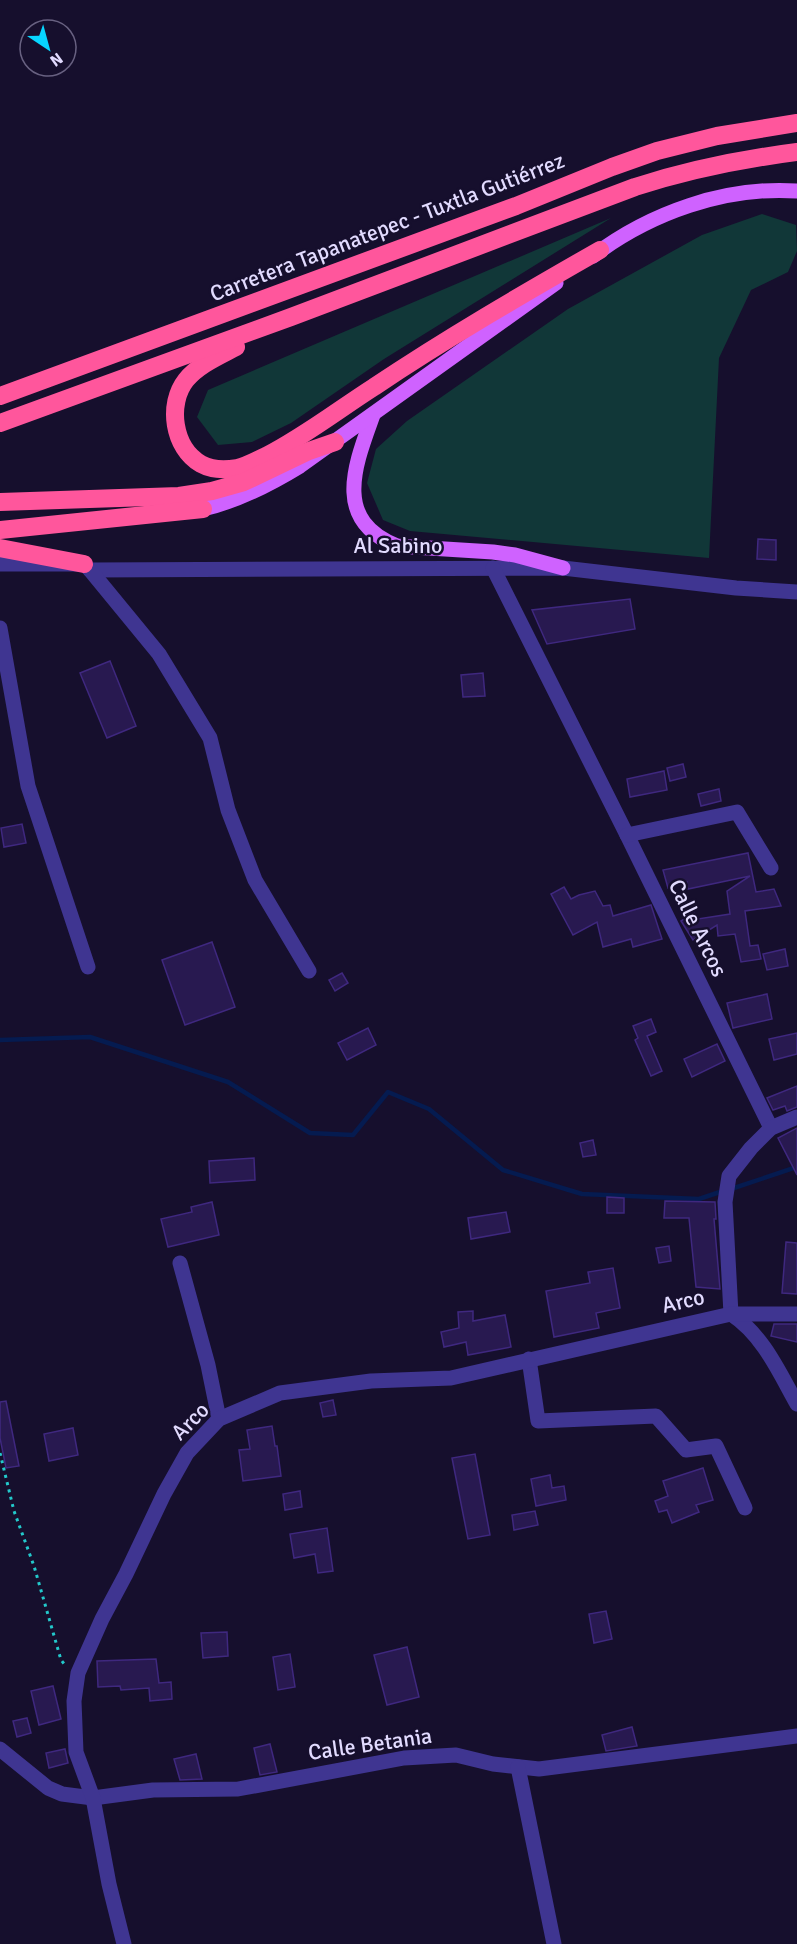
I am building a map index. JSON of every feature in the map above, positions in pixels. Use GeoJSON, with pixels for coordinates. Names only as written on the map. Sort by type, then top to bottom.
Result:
{"type":"FeatureCollection","features":[{"type":"Feature","properties":{"kind":"highway","name":"Carretera Tapanatepec - Tuxtla Gutiérrez"},"geometry":{"type":"LineString","coordinates":[[0,396],[516,206],[646,155],[717,136],[797,123]]}},
{"type":"Feature","properties":{"kind":"highway"},"geometry":{"type":"LineString","coordinates":[[0,423],[291,317],[635,187],[721,163],[797,152]]}},
{"type":"Feature","properties":{"kind":"highway"},"geometry":{"type":"LineString","coordinates":[[291,317],[207,363],[187,379],[175,405],[175,421],[187,451],[201,464],[215,469],[238,468],[297,440],[373,387],[493,311],[600,250]]}},
{"type":"Feature","properties":{"kind":"highway"},"geometry":{"type":"LineString","coordinates":[[0,502],[179,496],[212,491],[244,482],[309,451],[335,442]]}},
{"type":"Feature","properties":{"kind":"highway"},"geometry":{"type":"LineString","coordinates":[[0,530],[203,509]]}},
{"type":"Feature","properties":{"kind":"highway"},"geometry":{"type":"LineString","coordinates":[[0,548],[87,567]]}},
{"type":"Feature","properties":{"kind":"main road"},"geometry":{"type":"LineString","coordinates":[[203,509],[232,501],[261,489],[335,442],[600,250],[637,229],[678,209],[725,195],[776,190],[797,191]]}},
{"type":"Feature","properties":{"kind":"main road"},"geometry":{"type":"LineString","coordinates":[[373,415],[357,460],[352,488],[360,514],[373,532],[386,542],[397,546],[493,552],[515,555],[563,568]]}},
{"type":"Feature","properties":{"kind":"street","name":"Al Sabino"},"geometry":{"type":"LineString","coordinates":[[0,564],[87,567],[563,568],[736,588],[797,592]]}},
{"type":"Feature","properties":{"kind":"street"},"geometry":{"type":"LineString","coordinates":[[87,567],[159,654],[210,738],[228,810],[255,880],[309,972]]}},
{"type":"Feature","properties":{"kind":"street","name":"Calle Arcos"},"geometry":{"type":"LineString","coordinates":[[493,568],[771,1128]]}},
{"type":"Feature","properties":{"kind":"street"},"geometry":{"type":"LineString","coordinates":[[0,628],[28,786],[88,966]]}},
{"type":"Feature","properties":{"kind":"street"},"geometry":{"type":"LineString","coordinates":[[627,835],[737,812],[771,868]]}},
{"type":"Feature","properties":{"kind":"street"},"geometry":{"type":"LineString","coordinates":[[797,1117],[771,1128],[751,1148],[729,1176],[725,1202],[731,1314],[745,1323],[759,1339],[797,1404]]}},
{"type":"Feature","properties":{"kind":"street"},"geometry":{"type":"LineString","coordinates":[[180,1263],[208,1365],[219,1419]]}},
{"type":"Feature","properties":{"kind":"street","name":"Arco"},"geometry":{"type":"LineString","coordinates":[[124,1944],[109,1884],[93,1798],[76,1752],[74,1701],[78,1673],[102,1619],[186,1453],[219,1419],[280,1393],[371,1381],[451,1378],[731,1314],[797,1314]]}},
{"type":"Feature","properties":{"kind":"street"},"geometry":{"type":"LineString","coordinates":[[529,1359],[538,1420],[656,1416],[686,1450],[716,1446],[745,1508]]}},
{"type":"Feature","properties":{"kind":"street","name":"Calle Betania"},"geometry":{"type":"LineString","coordinates":[[0,1749],[48,1788],[62,1794],[93,1798],[153,1790],[238,1789],[404,1758],[456,1755],[493,1764],[539,1769],[797,1736]]}},
{"type":"Feature","properties":{"kind":"street"},"geometry":{"type":"LineString","coordinates":[[518,1767],[554,1944]]}},
{"type":"Feature","properties":{"kind":"path"},"geometry":{"type":"LineString","coordinates":[[0,1453],[14,1511],[34,1566],[61,1660],[78,1683]]}},
{"type":"Feature","properties":{"kind":"green space"},"geometry":{"type":"Polygon","coordinates":[[[762,214],[796,225],[797,251],[788,272],[751,290],[719,358],[709,558],[410,531],[383,520],[367,483],[376,449],[407,421],[568,309],[702,235],[762,214]]]}},
{"type":"Feature","properties":{"kind":"green space"},"geometry":{"type":"Polygon","coordinates":[[[611,218],[384,359],[291,423],[252,442],[218,445],[197,417],[208,390],[611,218]]]}},
{"type":"Feature","properties":{"kind":"building"},"geometry":{"type":"Polygon","coordinates":[[[758,539],[776,540],[776,560],[757,559],[758,539]]]}},
{"type":"Feature","properties":{"kind":"building"},"geometry":{"type":"Polygon","coordinates":[[[630,599],[635,629],[547,644],[532,610],[630,599]]]}},
{"type":"Feature","properties":{"kind":"building"},"geometry":{"type":"Polygon","coordinates":[[[110,661],[136,726],[107,738],[80,673],[110,661]]]}},
{"type":"Feature","properties":{"kind":"building"},"geometry":{"type":"Polygon","coordinates":[[[483,673],[485,696],[463,697],[461,675],[483,673]]]}},
{"type":"Feature","properties":{"kind":"building"},"geometry":{"type":"Polygon","coordinates":[[[683,764],[686,777],[670,781],[667,768],[683,764]]]}},
{"type":"Feature","properties":{"kind":"building"},"geometry":{"type":"Polygon","coordinates":[[[664,771],[667,790],[630,797],[627,779],[664,771]]]}},
{"type":"Feature","properties":{"kind":"building"},"geometry":{"type":"Polygon","coordinates":[[[719,789],[721,801],[701,806],[698,794],[719,789]]]}},
{"type":"Feature","properties":{"kind":"building"},"geometry":{"type":"Polygon","coordinates":[[[22,824],[26,843],[4,847],[1,828],[22,824]]]}},
{"type":"Feature","properties":{"kind":"building"},"geometry":{"type":"Polygon","coordinates":[[[748,853],[756,892],[774,889],[781,906],[745,911],[750,946],[758,945],[761,959],[741,962],[735,934],[718,936],[717,925],[693,940],[681,921],[694,913],[698,919],[730,914],[727,891],[750,876],[688,889],[687,882],[668,888],[663,870],[748,853]]]}},
{"type":"Feature","properties":{"kind":"building"},"geometry":{"type":"Polygon","coordinates":[[[564,887],[571,899],[595,891],[603,906],[610,905],[613,916],[651,905],[662,939],[633,947],[631,939],[603,947],[597,922],[573,935],[551,894],[564,887]]]}},
{"type":"Feature","properties":{"kind":"building"},"geometry":{"type":"Polygon","coordinates":[[[212,942],[235,1007],[185,1025],[162,960],[212,942]]]}},
{"type":"Feature","properties":{"kind":"building"},"geometry":{"type":"Polygon","coordinates":[[[785,949],[788,966],[767,970],[763,954],[785,949]]]}},
{"type":"Feature","properties":{"kind":"building"},"geometry":{"type":"Polygon","coordinates":[[[342,973],[348,983],[335,991],[329,980],[342,973]]]}},
{"type":"Feature","properties":{"kind":"building"},"geometry":{"type":"Polygon","coordinates":[[[767,994],[772,1019],[733,1028],[727,1003],[767,994]]]}},
{"type":"Feature","properties":{"kind":"building"},"geometry":{"type":"Polygon","coordinates":[[[651,1019],[656,1032],[647,1036],[662,1071],[651,1076],[635,1040],[638,1038],[633,1026],[651,1019]]]}},
{"type":"Feature","properties":{"kind":"building"},"geometry":{"type":"Polygon","coordinates":[[[368,1028],[376,1045],[347,1060],[338,1043],[368,1028]]]}},
{"type":"Feature","properties":{"kind":"building"},"geometry":{"type":"Polygon","coordinates":[[[797,1033],[797,1054],[774,1060],[769,1039],[797,1033]]]}},
{"type":"Feature","properties":{"kind":"building"},"geometry":{"type":"Polygon","coordinates":[[[717,1044],[725,1061],[692,1077],[684,1059],[717,1044]]]}},
{"type":"Feature","properties":{"kind":"building"},"geometry":{"type":"Polygon","coordinates":[[[797,1086],[797,1107],[787,1111],[785,1106],[773,1110],[767,1098],[797,1086]]]}},
{"type":"Feature","properties":{"kind":"building"},"geometry":{"type":"Polygon","coordinates":[[[797,1128],[797,1175],[778,1138],[797,1128]]]}},
{"type":"Feature","properties":{"kind":"building"},"geometry":{"type":"Polygon","coordinates":[[[593,1140],[596,1155],[583,1157],[580,1143],[593,1140]]]}},
{"type":"Feature","properties":{"kind":"building"},"geometry":{"type":"Polygon","coordinates":[[[254,1158],[255,1180],[210,1183],[209,1161],[254,1158]]]}},
{"type":"Feature","properties":{"kind":"building"},"geometry":{"type":"Polygon","coordinates":[[[607,1197],[624,1198],[624,1213],[607,1213],[607,1197]]]}},
{"type":"Feature","properties":{"kind":"building"},"geometry":{"type":"Polygon","coordinates":[[[665,1201],[715,1202],[716,1219],[714,1219],[720,1289],[696,1287],[689,1218],[664,1218],[665,1201]]]}},
{"type":"Feature","properties":{"kind":"building"},"geometry":{"type":"Polygon","coordinates":[[[212,1202],[219,1235],[168,1247],[161,1219],[192,1212],[191,1207],[212,1202]]]}},
{"type":"Feature","properties":{"kind":"building"},"geometry":{"type":"Polygon","coordinates":[[[506,1212],[510,1232],[471,1239],[468,1218],[506,1212]]]}},
{"type":"Feature","properties":{"kind":"building"},"geometry":{"type":"Polygon","coordinates":[[[786,1242],[797,1243],[797,1294],[782,1293],[786,1242]]]}},
{"type":"Feature","properties":{"kind":"building"},"geometry":{"type":"Polygon","coordinates":[[[669,1246],[671,1261],[659,1263],[656,1248],[669,1246]]]}},
{"type":"Feature","properties":{"kind":"building"},"geometry":{"type":"Polygon","coordinates":[[[613,1268],[620,1308],[596,1313],[599,1328],[554,1337],[546,1291],[590,1283],[588,1272],[613,1268]]]}},
{"type":"Feature","properties":{"kind":"building"},"geometry":{"type":"Polygon","coordinates":[[[473,1311],[473,1321],[505,1315],[511,1347],[468,1355],[466,1342],[444,1347],[441,1332],[459,1328],[458,1312],[473,1311]]]}},
{"type":"Feature","properties":{"kind":"building"},"geometry":{"type":"Polygon","coordinates":[[[774,1324],[797,1324],[797,1342],[771,1336],[774,1324]]]}},
{"type":"Feature","properties":{"kind":"building"},"geometry":{"type":"Polygon","coordinates":[[[333,1400],[336,1415],[323,1417],[320,1403],[333,1400]]]}},
{"type":"Feature","properties":{"kind":"building"},"geometry":{"type":"Polygon","coordinates":[[[6,1401],[19,1466],[6,1468],[0,1438],[0,1402],[6,1401]]]}},
{"type":"Feature","properties":{"kind":"building"},"geometry":{"type":"Polygon","coordinates":[[[272,1426],[281,1476],[243,1481],[239,1450],[250,1449],[247,1430],[272,1426]]]}},
{"type":"Feature","properties":{"kind":"building"},"geometry":{"type":"Polygon","coordinates":[[[73,1428],[78,1455],[49,1461],[44,1434],[73,1428]]]}},
{"type":"Feature","properties":{"kind":"building"},"geometry":{"type":"Polygon","coordinates":[[[475,1454],[490,1535],[468,1539],[452,1458],[475,1454]]]}},
{"type":"Feature","properties":{"kind":"building"},"geometry":{"type":"Polygon","coordinates":[[[703,1468],[713,1500],[696,1505],[699,1512],[672,1523],[667,1510],[659,1512],[655,1501],[668,1496],[663,1481],[703,1468]]]}},
{"type":"Feature","properties":{"kind":"building"},"geometry":{"type":"Polygon","coordinates":[[[550,1475],[552,1488],[564,1486],[566,1500],[536,1506],[531,1479],[550,1475]]]}},
{"type":"Feature","properties":{"kind":"building"},"geometry":{"type":"Polygon","coordinates":[[[300,1491],[302,1507],[285,1510],[283,1494],[300,1491]]]}},
{"type":"Feature","properties":{"kind":"building"},"geometry":{"type":"Polygon","coordinates":[[[535,1511],[538,1525],[514,1530],[512,1515],[535,1511]]]}},
{"type":"Feature","properties":{"kind":"building"},"geometry":{"type":"Polygon","coordinates":[[[327,1528],[333,1571],[318,1573],[315,1554],[294,1558],[290,1534],[327,1528]]]}},
{"type":"Feature","properties":{"kind":"building"},"geometry":{"type":"Polygon","coordinates":[[[606,1611],[612,1639],[594,1643],[589,1614],[606,1611]]]}},
{"type":"Feature","properties":{"kind":"building"},"geometry":{"type":"Polygon","coordinates":[[[227,1632],[228,1656],[203,1658],[201,1633],[227,1632]]]}},
{"type":"Feature","properties":{"kind":"building"},"geometry":{"type":"Polygon","coordinates":[[[407,1647],[419,1697],[387,1705],[374,1655],[407,1647]]]}},
{"type":"Feature","properties":{"kind":"building"},"geometry":{"type":"Polygon","coordinates":[[[290,1654],[295,1687],[278,1690],[273,1657],[290,1654]]]}},
{"type":"Feature","properties":{"kind":"building"},"geometry":{"type":"Polygon","coordinates":[[[156,1659],[159,1683],[171,1682],[172,1699],[150,1701],[149,1688],[121,1690],[120,1686],[98,1687],[97,1661],[156,1659]]]}},
{"type":"Feature","properties":{"kind":"building"},"geometry":{"type":"Polygon","coordinates":[[[53,1686],[61,1719],[39,1725],[31,1691],[53,1686]]]}},
{"type":"Feature","properties":{"kind":"building"},"geometry":{"type":"Polygon","coordinates":[[[27,1718],[31,1733],[17,1737],[13,1721],[27,1718]]]}},
{"type":"Feature","properties":{"kind":"building"},"geometry":{"type":"Polygon","coordinates":[[[632,1727],[637,1746],[606,1751],[602,1735],[632,1727]]]}},
{"type":"Feature","properties":{"kind":"building"},"geometry":{"type":"Polygon","coordinates":[[[270,1744],[277,1772],[260,1775],[254,1748],[270,1744]]]}},
{"type":"Feature","properties":{"kind":"building"},"geometry":{"type":"Polygon","coordinates":[[[65,1749],[68,1763],[49,1768],[46,1753],[65,1749]]]}},
{"type":"Feature","properties":{"kind":"building"},"geometry":{"type":"Polygon","coordinates":[[[196,1754],[202,1779],[180,1780],[174,1759],[196,1754]]]}},
{"type":"Feature","properties":{"kind":"waterway"},"geometry":{"type":"LineString","coordinates":[[0,1040],[90,1037],[228,1082],[310,1133],[353,1135],[388,1092],[429,1109],[503,1170],[582,1194],[699,1199],[723,1191]]}},
{"type":"Feature","properties":{"kind":"waterway"},"geometry":{"type":"LineString","coordinates":[[731,1189],[797,1167]]}}]}
